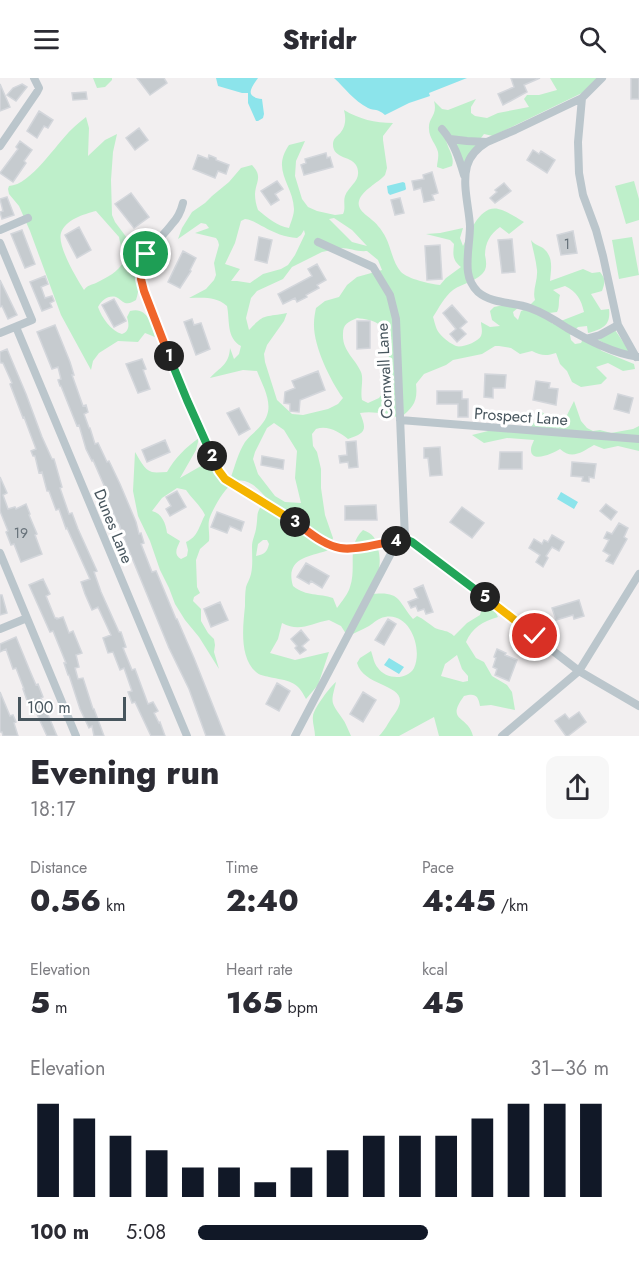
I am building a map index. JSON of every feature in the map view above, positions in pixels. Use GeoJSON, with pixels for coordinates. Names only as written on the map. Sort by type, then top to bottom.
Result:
{"type":"FeatureCollection","features":[{"type":"Feature","properties":{"kind":"street"},"geometry":{"type":"LineString","coordinates":[[0,146],[39,88],[34,78]]}},
{"type":"Feature","properties":{"kind":"street"},"geometry":{"type":"LineString","coordinates":[[465,180],[467,165],[478,147],[582,98],[602,78]]}},
{"type":"Feature","properties":{"kind":"street"},"geometry":{"type":"LineString","coordinates":[[582,98],[578,142],[579,173],[583,195],[596,230],[618,325],[637,357]]}},
{"type":"Feature","properties":{"kind":"street"},"geometry":{"type":"LineString","coordinates":[[442,129],[450,139],[465,180],[470,225],[468,271],[476,290],[492,300],[521,304],[537,310],[589,339],[618,352],[637,357]]}},
{"type":"Feature","properties":{"kind":"street"},"geometry":{"type":"LineString","coordinates":[[450,139],[487,142]]}},
{"type":"Feature","properties":{"kind":"street"},"geometry":{"type":"LineString","coordinates":[[183,203],[174,223],[146,254],[141,268],[141,279],[187,400],[219,471],[225,479],[328,544],[350,548],[401,540],[412,542],[579,671],[639,706]]}},
{"type":"Feature","properties":{"kind":"street"},"geometry":{"type":"LineString","coordinates":[[0,230],[28,218]]}},
{"type":"Feature","properties":{"kind":"street","name":"Cornwall Lane"},"geometry":{"type":"LineString","coordinates":[[318,242],[373,267],[390,295],[396,319],[401,540]]}},
{"type":"Feature","properties":{"kind":"street"},"geometry":{"type":"LineString","coordinates":[[0,243],[32,320],[0,333]]}},
{"type":"Feature","properties":{"kind":"street"},"geometry":{"type":"LineString","coordinates":[[589,339],[618,325]]}},
{"type":"Feature","properties":{"kind":"street","name":"Dunes Lane"},"geometry":{"type":"LineString","coordinates":[[16,327],[187,736]]}},
{"type":"Feature","properties":{"kind":"street","name":"Prospect Lane"},"geometry":{"type":"LineString","coordinates":[[400,420],[639,439]]}},
{"type":"Feature","properties":{"kind":"street"},"geometry":{"type":"LineString","coordinates":[[295,736],[401,540]]}},
{"type":"Feature","properties":{"kind":"street"},"geometry":{"type":"LineString","coordinates":[[0,553],[76,736]]}},
{"type":"Feature","properties":{"kind":"street"},"geometry":{"type":"LineString","coordinates":[[502,736],[579,671],[639,574]]}},
{"type":"Feature","properties":{"kind":"street"},"geometry":{"type":"LineString","coordinates":[[0,629],[27,618]]}},
{"type":"Feature","properties":{"kind":"green space"},"geometry":{"type":"Polygon","coordinates":[[[93,78],[112,78],[112,80],[105,87],[97,88],[93,78]]]}},
{"type":"Feature","properties":{"kind":"green space"},"geometry":{"type":"Polygon","coordinates":[[[550,78],[598,78],[582,93],[493,136],[484,134],[481,138],[446,140],[452,156],[452,166],[443,169],[437,167],[438,152],[429,129],[435,110],[434,101],[442,109],[448,110],[476,99],[471,107],[471,113],[487,118],[498,113],[529,107],[524,99],[527,95],[539,95],[557,90],[550,78]]]}},
{"type":"Feature","properties":{"kind":"green space"},"geometry":{"type":"Polygon","coordinates":[[[344,110],[367,120],[393,123],[383,136],[387,168],[385,175],[363,193],[359,205],[362,212],[376,223],[382,232],[396,264],[404,275],[440,285],[461,267],[455,259],[454,244],[450,240],[426,234],[463,228],[460,238],[463,246],[477,219],[488,210],[495,208],[524,222],[509,234],[500,227],[493,233],[486,247],[485,270],[447,296],[433,317],[441,336],[456,346],[477,340],[481,336],[481,322],[490,327],[500,326],[492,320],[490,311],[494,307],[504,305],[519,307],[513,312],[518,320],[521,311],[535,300],[537,270],[531,240],[549,255],[550,281],[583,269],[592,273],[600,272],[604,279],[602,291],[591,294],[601,310],[609,309],[607,323],[588,333],[587,326],[578,327],[570,335],[571,340],[575,344],[581,343],[583,339],[589,341],[602,351],[634,364],[635,369],[623,371],[608,363],[596,367],[607,378],[601,384],[581,387],[572,382],[567,371],[560,364],[556,353],[544,355],[532,351],[520,354],[511,348],[495,346],[482,354],[453,360],[424,374],[416,384],[414,404],[400,418],[380,413],[360,413],[364,427],[362,433],[354,437],[348,439],[325,428],[316,429],[312,434],[313,446],[317,452],[321,469],[325,515],[333,538],[330,549],[305,558],[295,565],[291,577],[293,586],[308,593],[333,598],[337,608],[350,587],[353,550],[363,530],[375,539],[380,561],[371,594],[388,594],[397,598],[413,619],[417,616],[435,628],[454,636],[467,623],[480,615],[482,608],[486,606],[495,611],[498,617],[479,626],[466,642],[476,658],[484,662],[492,676],[507,685],[512,692],[515,710],[491,705],[480,706],[475,696],[464,696],[459,704],[457,715],[467,725],[473,736],[439,736],[434,717],[399,736],[379,736],[399,705],[399,697],[388,687],[362,672],[357,663],[360,658],[371,651],[381,672],[401,677],[411,672],[416,660],[415,642],[408,626],[394,617],[380,618],[348,637],[341,626],[329,620],[300,627],[282,623],[278,639],[270,653],[295,660],[329,652],[318,685],[306,699],[299,688],[291,682],[256,672],[247,658],[243,641],[245,594],[252,571],[252,544],[258,513],[267,499],[253,485],[244,481],[235,482],[224,493],[210,517],[209,541],[200,549],[196,560],[197,587],[200,593],[194,597],[193,601],[201,609],[201,621],[214,639],[214,652],[219,669],[175,604],[138,516],[133,491],[135,452],[149,471],[167,472],[181,453],[199,438],[196,450],[180,478],[201,466],[204,461],[217,473],[231,477],[243,446],[262,424],[268,411],[267,398],[257,371],[243,370],[210,378],[226,362],[230,348],[234,359],[239,354],[241,346],[236,343],[231,334],[227,306],[214,299],[189,298],[206,289],[214,280],[218,241],[216,238],[195,233],[209,228],[206,224],[201,223],[178,239],[182,228],[192,212],[229,182],[241,168],[252,165],[258,176],[255,194],[258,210],[277,224],[289,228],[294,209],[282,170],[282,162],[289,145],[305,141],[296,161],[295,176],[302,199],[308,207],[317,211],[335,215],[343,214],[345,196],[358,176],[355,163],[339,155],[334,148],[334,139],[344,127],[344,110]],[[334,218],[329,219],[352,242],[367,246],[352,230],[334,218]],[[245,219],[241,221],[235,243],[225,264],[240,269],[231,281],[250,283],[263,274],[288,265],[305,234],[304,230],[297,238],[284,236],[245,219]],[[341,248],[322,252],[292,267],[283,279],[257,291],[251,298],[246,318],[249,330],[262,318],[287,313],[267,345],[264,354],[265,362],[277,400],[292,414],[303,415],[328,409],[338,404],[343,398],[319,352],[314,332],[316,308],[325,301],[339,297],[347,285],[357,277],[382,270],[378,260],[367,251],[341,248]],[[565,286],[553,290],[560,295],[557,312],[549,313],[549,320],[553,324],[584,312],[578,296],[569,288],[565,286]],[[357,318],[344,328],[343,340],[361,372],[362,400],[368,403],[382,394],[391,334],[372,321],[357,318]],[[274,423],[267,428],[253,459],[258,474],[275,496],[285,502],[301,503],[295,478],[297,451],[284,430],[274,423]],[[177,488],[162,498],[152,511],[163,519],[167,533],[180,541],[176,551],[177,555],[181,559],[187,556],[186,542],[196,534],[205,515],[201,508],[186,490],[177,488]],[[267,540],[258,544],[256,556],[267,549],[269,544],[267,540]],[[457,655],[445,664],[441,676],[463,682],[468,681],[468,676],[462,669],[457,655]]]}},
{"type":"Feature","properties":{"kind":"green space"},"geometry":{"type":"Polygon","coordinates":[[[86,117],[89,128],[88,156],[105,140],[117,134],[111,180],[112,215],[139,254],[132,256],[138,278],[136,300],[127,303],[116,297],[108,297],[98,307],[107,324],[122,334],[128,329],[127,317],[130,311],[141,311],[148,317],[155,337],[145,333],[138,342],[118,341],[99,353],[93,361],[91,370],[61,315],[30,231],[19,206],[9,194],[8,189],[9,186],[26,179],[86,117]],[[96,211],[76,218],[63,228],[62,246],[84,290],[112,274],[122,265],[124,261],[119,237],[96,211]]]}},
{"type":"Feature","properties":{"kind":"green space"},"geometry":{"type":"Polygon","coordinates":[[[453,140],[480,143],[464,169],[453,140]]]}},
{"type":"Feature","properties":{"kind":"green space"},"geometry":{"type":"Polygon","coordinates":[[[634,181],[639,199],[639,220],[626,224],[615,186],[634,181]]]}},
{"type":"Feature","properties":{"kind":"green space"},"geometry":{"type":"Polygon","coordinates":[[[632,237],[639,275],[619,279],[612,240],[632,237]]]}},
{"type":"Feature","properties":{"kind":"green space"},"geometry":{"type":"Polygon","coordinates":[[[615,330],[630,352],[614,349],[597,339],[615,330]]]}},
{"type":"Feature","properties":{"kind":"green space"},"geometry":{"type":"Polygon","coordinates":[[[574,401],[581,421],[593,431],[611,433],[639,426],[639,451],[618,446],[604,449],[594,445],[577,454],[569,454],[560,449],[538,457],[532,453],[534,440],[507,438],[484,443],[472,435],[492,430],[530,428],[536,420],[539,409],[558,427],[574,401]]]}},
{"type":"Feature","properties":{"kind":"green space"},"geometry":{"type":"Polygon","coordinates":[[[336,682],[333,702],[351,736],[315,736],[314,712],[336,682]]]}},
{"type":"Feature","properties":{"kind":"water"},"geometry":{"type":"Polygon","coordinates":[[[216,78],[258,78],[251,94],[262,99],[263,118],[256,121],[248,103],[248,93],[218,86],[216,78]]]}},
{"type":"Feature","properties":{"kind":"water"},"geometry":{"type":"Polygon","coordinates":[[[334,78],[467,78],[429,93],[430,96],[385,115],[358,102],[334,78]]]}},
{"type":"Feature","properties":{"kind":"water"},"geometry":{"type":"Polygon","coordinates":[[[403,182],[405,190],[390,195],[388,193],[387,186],[403,182]]]}},
{"type":"Feature","properties":{"kind":"water"},"geometry":{"type":"Polygon","coordinates":[[[561,492],[578,502],[574,509],[557,499],[561,492]]]}},
{"type":"Feature","properties":{"kind":"water"},"geometry":{"type":"Polygon","coordinates":[[[389,658],[404,667],[399,674],[384,665],[389,658]]]}},
{"type":"Feature","properties":{"kind":"building"},"geometry":{"type":"Polygon","coordinates":[[[137,78],[164,78],[167,83],[150,95],[137,78]]]}},
{"type":"Feature","properties":{"kind":"building"},"geometry":{"type":"Polygon","coordinates":[[[511,78],[540,78],[524,85],[527,92],[503,105],[498,94],[514,87],[511,78]]]}},
{"type":"Feature","properties":{"kind":"building"},"geometry":{"type":"Polygon","coordinates":[[[631,78],[639,78],[639,99],[631,99],[631,78]]]}},
{"type":"Feature","properties":{"kind":"building"},"geometry":{"type":"Polygon","coordinates":[[[0,84],[10,107],[0,111],[0,84]]]}},
{"type":"Feature","properties":{"kind":"building"},"geometry":{"type":"Polygon","coordinates":[[[22,84],[27,87],[16,101],[7,95],[13,88],[22,84]]]}},
{"type":"Feature","properties":{"kind":"building"},"geometry":{"type":"Polygon","coordinates":[[[86,92],[87,99],[73,100],[72,93],[86,92]]]}},
{"type":"Feature","properties":{"kind":"building"},"geometry":{"type":"Polygon","coordinates":[[[39,111],[53,120],[48,128],[44,126],[37,138],[27,131],[39,111]]]}},
{"type":"Feature","properties":{"kind":"building"},"geometry":{"type":"Polygon","coordinates":[[[139,128],[148,140],[135,150],[126,138],[139,128]]]}},
{"type":"Feature","properties":{"kind":"building"},"geometry":{"type":"Polygon","coordinates":[[[20,141],[32,150],[13,182],[0,173],[18,149],[16,147],[20,141]]]}},
{"type":"Feature","properties":{"kind":"building"},"geometry":{"type":"Polygon","coordinates":[[[533,150],[539,154],[541,151],[555,160],[547,173],[527,160],[533,150]]]}},
{"type":"Feature","properties":{"kind":"building"},"geometry":{"type":"Polygon","coordinates":[[[326,153],[333,167],[304,175],[301,165],[306,163],[305,159],[326,153]]]}},
{"type":"Feature","properties":{"kind":"building"},"geometry":{"type":"Polygon","coordinates":[[[198,155],[208,159],[209,155],[229,165],[226,174],[218,171],[215,178],[193,169],[198,155]]]}},
{"type":"Feature","properties":{"kind":"building"},"geometry":{"type":"Polygon","coordinates":[[[432,172],[438,193],[432,195],[434,200],[424,202],[421,188],[414,190],[412,181],[424,179],[423,175],[432,172]]]}},
{"type":"Feature","properties":{"kind":"building"},"geometry":{"type":"Polygon","coordinates":[[[277,181],[283,189],[275,194],[279,200],[271,205],[261,191],[277,181]]]}},
{"type":"Feature","properties":{"kind":"building"},"geometry":{"type":"Polygon","coordinates":[[[504,183],[511,191],[495,203],[490,198],[497,192],[495,190],[504,183]]]}},
{"type":"Feature","properties":{"kind":"building"},"geometry":{"type":"Polygon","coordinates":[[[131,193],[149,217],[134,228],[115,204],[131,193]]]}},
{"type":"Feature","properties":{"kind":"building"},"geometry":{"type":"Polygon","coordinates":[[[7,197],[14,215],[2,219],[0,199],[7,197]]]}},
{"type":"Feature","properties":{"kind":"building"},"geometry":{"type":"Polygon","coordinates":[[[400,198],[404,213],[395,215],[391,200],[400,198]]]}},
{"type":"Feature","properties":{"kind":"building"},"geometry":{"type":"Polygon","coordinates":[[[79,227],[91,250],[77,258],[65,235],[79,227]]]}},
{"type":"Feature","properties":{"kind":"building"},"geometry":{"type":"Polygon","coordinates":[[[22,230],[35,264],[25,268],[11,234],[22,230]]]}},
{"type":"Feature","properties":{"kind":"building"},"geometry":{"type":"Polygon","coordinates":[[[573,231],[577,253],[561,255],[557,235],[573,231]]]}},
{"type":"Feature","properties":{"kind":"building"},"geometry":{"type":"Polygon","coordinates":[[[259,237],[272,240],[267,263],[255,260],[259,237]]]}},
{"type":"Feature","properties":{"kind":"building"},"geometry":{"type":"Polygon","coordinates":[[[512,239],[515,272],[502,273],[498,240],[512,239]]]}},
{"type":"Feature","properties":{"kind":"building"},"geometry":{"type":"Polygon","coordinates":[[[440,245],[442,279],[427,280],[425,246],[440,245]]]}},
{"type":"Feature","properties":{"kind":"building"},"geometry":{"type":"Polygon","coordinates":[[[183,251],[196,258],[180,288],[168,282],[183,251]]]}},
{"type":"Feature","properties":{"kind":"building"},"geometry":{"type":"Polygon","coordinates":[[[317,264],[326,280],[317,285],[319,288],[306,295],[307,297],[297,302],[295,298],[283,304],[278,294],[312,276],[308,269],[317,264]]]}},
{"type":"Feature","properties":{"kind":"building"},"geometry":{"type":"Polygon","coordinates":[[[45,276],[48,284],[41,287],[45,298],[52,296],[54,301],[50,303],[52,307],[42,311],[30,282],[45,276]]]}},
{"type":"Feature","properties":{"kind":"building"},"geometry":{"type":"Polygon","coordinates":[[[0,280],[17,315],[8,319],[2,306],[0,307],[0,280]]]}},
{"type":"Feature","properties":{"kind":"building"},"geometry":{"type":"Polygon","coordinates":[[[114,299],[126,321],[114,327],[102,305],[114,299]]]}},
{"type":"Feature","properties":{"kind":"building"},"geometry":{"type":"Polygon","coordinates":[[[452,305],[467,322],[460,328],[466,334],[457,342],[450,334],[456,329],[443,313],[452,305]]]}},
{"type":"Feature","properties":{"kind":"building"},"geometry":{"type":"Polygon","coordinates":[[[192,319],[194,325],[201,323],[210,349],[196,355],[184,322],[192,319]]]}},
{"type":"Feature","properties":{"kind":"building"},"geometry":{"type":"Polygon","coordinates":[[[357,321],[370,321],[370,348],[357,349],[357,321]]]}},
{"type":"Feature","properties":{"kind":"building"},"geometry":{"type":"Polygon","coordinates":[[[55,325],[70,362],[83,406],[86,405],[88,412],[84,414],[95,444],[98,443],[120,484],[139,534],[141,533],[144,543],[141,544],[152,572],[156,571],[225,736],[206,736],[189,689],[169,648],[119,524],[107,501],[103,491],[106,490],[86,449],[79,425],[77,426],[60,386],[58,367],[52,369],[37,332],[55,325]]]}},
{"type":"Feature","properties":{"kind":"building"},"geometry":{"type":"Polygon","coordinates":[[[7,349],[42,437],[54,459],[62,487],[60,488],[69,514],[72,513],[97,571],[94,572],[101,592],[121,632],[126,647],[123,648],[132,670],[135,669],[148,704],[153,702],[158,711],[154,713],[165,736],[151,736],[135,702],[132,703],[128,692],[132,691],[124,668],[120,670],[113,652],[108,653],[103,638],[111,635],[98,607],[92,610],[85,594],[81,582],[90,579],[59,509],[56,510],[49,491],[47,491],[42,472],[39,473],[35,456],[31,451],[36,449],[10,384],[12,383],[0,360],[0,352],[7,349]]]}},
{"type":"Feature","properties":{"kind":"building"},"geometry":{"type":"Polygon","coordinates":[[[142,359],[146,369],[143,370],[150,389],[138,393],[126,364],[142,359]]]}},
{"type":"Feature","properties":{"kind":"building"},"geometry":{"type":"Polygon","coordinates":[[[318,371],[325,390],[300,400],[299,412],[290,411],[290,404],[284,403],[285,392],[295,388],[292,381],[318,371]]]}},
{"type":"Feature","properties":{"kind":"building"},"geometry":{"type":"Polygon","coordinates":[[[485,374],[506,375],[505,388],[493,388],[493,398],[484,397],[485,374]]]}},
{"type":"Feature","properties":{"kind":"building"},"geometry":{"type":"Polygon","coordinates":[[[536,381],[550,383],[549,388],[558,389],[556,405],[533,400],[536,381]]]}},
{"type":"Feature","properties":{"kind":"building"},"geometry":{"type":"Polygon","coordinates":[[[437,391],[462,391],[462,399],[468,399],[468,417],[458,417],[458,404],[437,404],[437,391]]]}},
{"type":"Feature","properties":{"kind":"building"},"geometry":{"type":"Polygon","coordinates":[[[618,394],[633,398],[629,413],[614,409],[618,394]]]}},
{"type":"Feature","properties":{"kind":"building"},"geometry":{"type":"Polygon","coordinates":[[[239,408],[250,429],[239,435],[227,413],[239,408]]]}},
{"type":"Feature","properties":{"kind":"building"},"geometry":{"type":"Polygon","coordinates":[[[521,415],[530,416],[529,424],[521,424],[521,415]]]}},
{"type":"Feature","properties":{"kind":"building"},"geometry":{"type":"Polygon","coordinates":[[[165,440],[170,452],[147,462],[142,450],[165,440]]]}},
{"type":"Feature","properties":{"kind":"building"},"geometry":{"type":"Polygon","coordinates":[[[356,441],[358,467],[349,468],[348,462],[340,463],[339,456],[347,455],[346,442],[356,441]]]}},
{"type":"Feature","properties":{"kind":"building"},"geometry":{"type":"Polygon","coordinates":[[[440,447],[442,475],[430,476],[428,458],[424,458],[424,448],[440,447]]]}},
{"type":"Feature","properties":{"kind":"building"},"geometry":{"type":"Polygon","coordinates":[[[500,452],[522,452],[522,469],[499,469],[500,452]]]}},
{"type":"Feature","properties":{"kind":"building"},"geometry":{"type":"Polygon","coordinates":[[[262,456],[284,460],[283,469],[261,465],[262,456]]]}},
{"type":"Feature","properties":{"kind":"building"},"geometry":{"type":"Polygon","coordinates":[[[572,462],[596,464],[594,478],[589,477],[589,482],[582,481],[583,477],[571,476],[572,462]]]}},
{"type":"Feature","properties":{"kind":"building"},"geometry":{"type":"Polygon","coordinates":[[[0,477],[7,493],[3,495],[8,509],[15,507],[16,509],[26,504],[42,554],[21,562],[14,544],[11,545],[0,511],[0,477]]]}},
{"type":"Feature","properties":{"kind":"building"},"geometry":{"type":"Polygon","coordinates":[[[177,491],[186,507],[170,516],[166,509],[171,506],[166,497],[177,491]]]}},
{"type":"Feature","properties":{"kind":"building"},"geometry":{"type":"Polygon","coordinates":[[[606,504],[617,512],[611,520],[600,511],[606,504]]]}},
{"type":"Feature","properties":{"kind":"building"},"geometry":{"type":"Polygon","coordinates":[[[376,505],[377,520],[345,520],[345,506],[376,505]]]}},
{"type":"Feature","properties":{"kind":"building"},"geometry":{"type":"Polygon","coordinates":[[[462,507],[484,523],[472,538],[450,522],[462,507]]]}},
{"type":"Feature","properties":{"kind":"building"},"geometry":{"type":"Polygon","coordinates":[[[217,512],[244,522],[241,531],[230,526],[227,533],[211,527],[217,512]]]}},
{"type":"Feature","properties":{"kind":"building"},"geometry":{"type":"Polygon","coordinates":[[[619,523],[628,528],[624,537],[627,539],[613,564],[606,561],[610,555],[603,551],[609,540],[604,538],[607,532],[612,534],[619,523]]]}},
{"type":"Feature","properties":{"kind":"building"},"geometry":{"type":"Polygon","coordinates":[[[552,535],[564,542],[559,551],[552,547],[543,567],[536,562],[540,555],[529,548],[534,539],[542,544],[544,540],[548,542],[552,535]]]}},
{"type":"Feature","properties":{"kind":"building"},"geometry":{"type":"Polygon","coordinates":[[[306,563],[329,576],[322,588],[311,581],[309,584],[297,577],[306,563]]]}},
{"type":"Feature","properties":{"kind":"building"},"geometry":{"type":"Polygon","coordinates":[[[43,579],[50,594],[46,596],[55,618],[63,617],[69,633],[73,631],[82,653],[76,655],[79,667],[75,668],[78,679],[83,678],[104,736],[94,736],[92,726],[89,728],[80,709],[64,663],[66,663],[53,631],[50,632],[29,585],[43,579]]]}},
{"type":"Feature","properties":{"kind":"building"},"geometry":{"type":"Polygon","coordinates":[[[423,585],[433,612],[426,614],[424,609],[418,611],[416,606],[411,608],[408,602],[418,598],[414,589],[423,585]]]}},
{"type":"Feature","properties":{"kind":"building"},"geometry":{"type":"Polygon","coordinates":[[[0,595],[2,595],[7,613],[0,615],[0,595]]]}},
{"type":"Feature","properties":{"kind":"building"},"geometry":{"type":"Polygon","coordinates":[[[579,600],[584,616],[574,619],[573,615],[556,620],[552,608],[579,600]]]}},
{"type":"Feature","properties":{"kind":"building"},"geometry":{"type":"Polygon","coordinates":[[[220,602],[228,620],[211,627],[204,609],[220,602]]]}},
{"type":"Feature","properties":{"kind":"building"},"geometry":{"type":"Polygon","coordinates":[[[388,619],[396,624],[384,645],[375,640],[388,619]]]}},
{"type":"Feature","properties":{"kind":"building"},"geometry":{"type":"Polygon","coordinates":[[[301,630],[309,640],[302,646],[306,650],[300,654],[291,639],[301,630]]]}},
{"type":"Feature","properties":{"kind":"building"},"geometry":{"type":"Polygon","coordinates":[[[16,637],[36,685],[38,684],[43,697],[41,698],[57,736],[47,736],[31,701],[28,703],[16,668],[13,669],[6,649],[0,652],[0,644],[16,637]]]}},
{"type":"Feature","properties":{"kind":"building"},"geometry":{"type":"Polygon","coordinates":[[[497,649],[517,660],[509,681],[495,675],[497,669],[493,667],[497,649]]]}},
{"type":"Feature","properties":{"kind":"building"},"geometry":{"type":"Polygon","coordinates":[[[277,683],[290,691],[279,711],[266,704],[277,683]]]}},
{"type":"Feature","properties":{"kind":"building"},"geometry":{"type":"Polygon","coordinates":[[[0,692],[10,716],[13,715],[16,722],[14,723],[18,736],[3,736],[0,732],[0,692]]]}},
{"type":"Feature","properties":{"kind":"building"},"geometry":{"type":"Polygon","coordinates":[[[363,692],[376,700],[363,722],[350,714],[363,692]]]}},
{"type":"Feature","properties":{"kind":"building"},"geometry":{"type":"Polygon","coordinates":[[[579,712],[586,722],[566,736],[555,721],[565,714],[569,719],[579,712]]]}},
{"type":"Feature","properties":{"kind":"route"},"geometry":{"type":"LineString","coordinates":[[146,254],[140,274],[144,291],[187,400],[217,468],[225,479],[328,544],[350,548],[405,539],[412,542],[535,636]]}}]}
